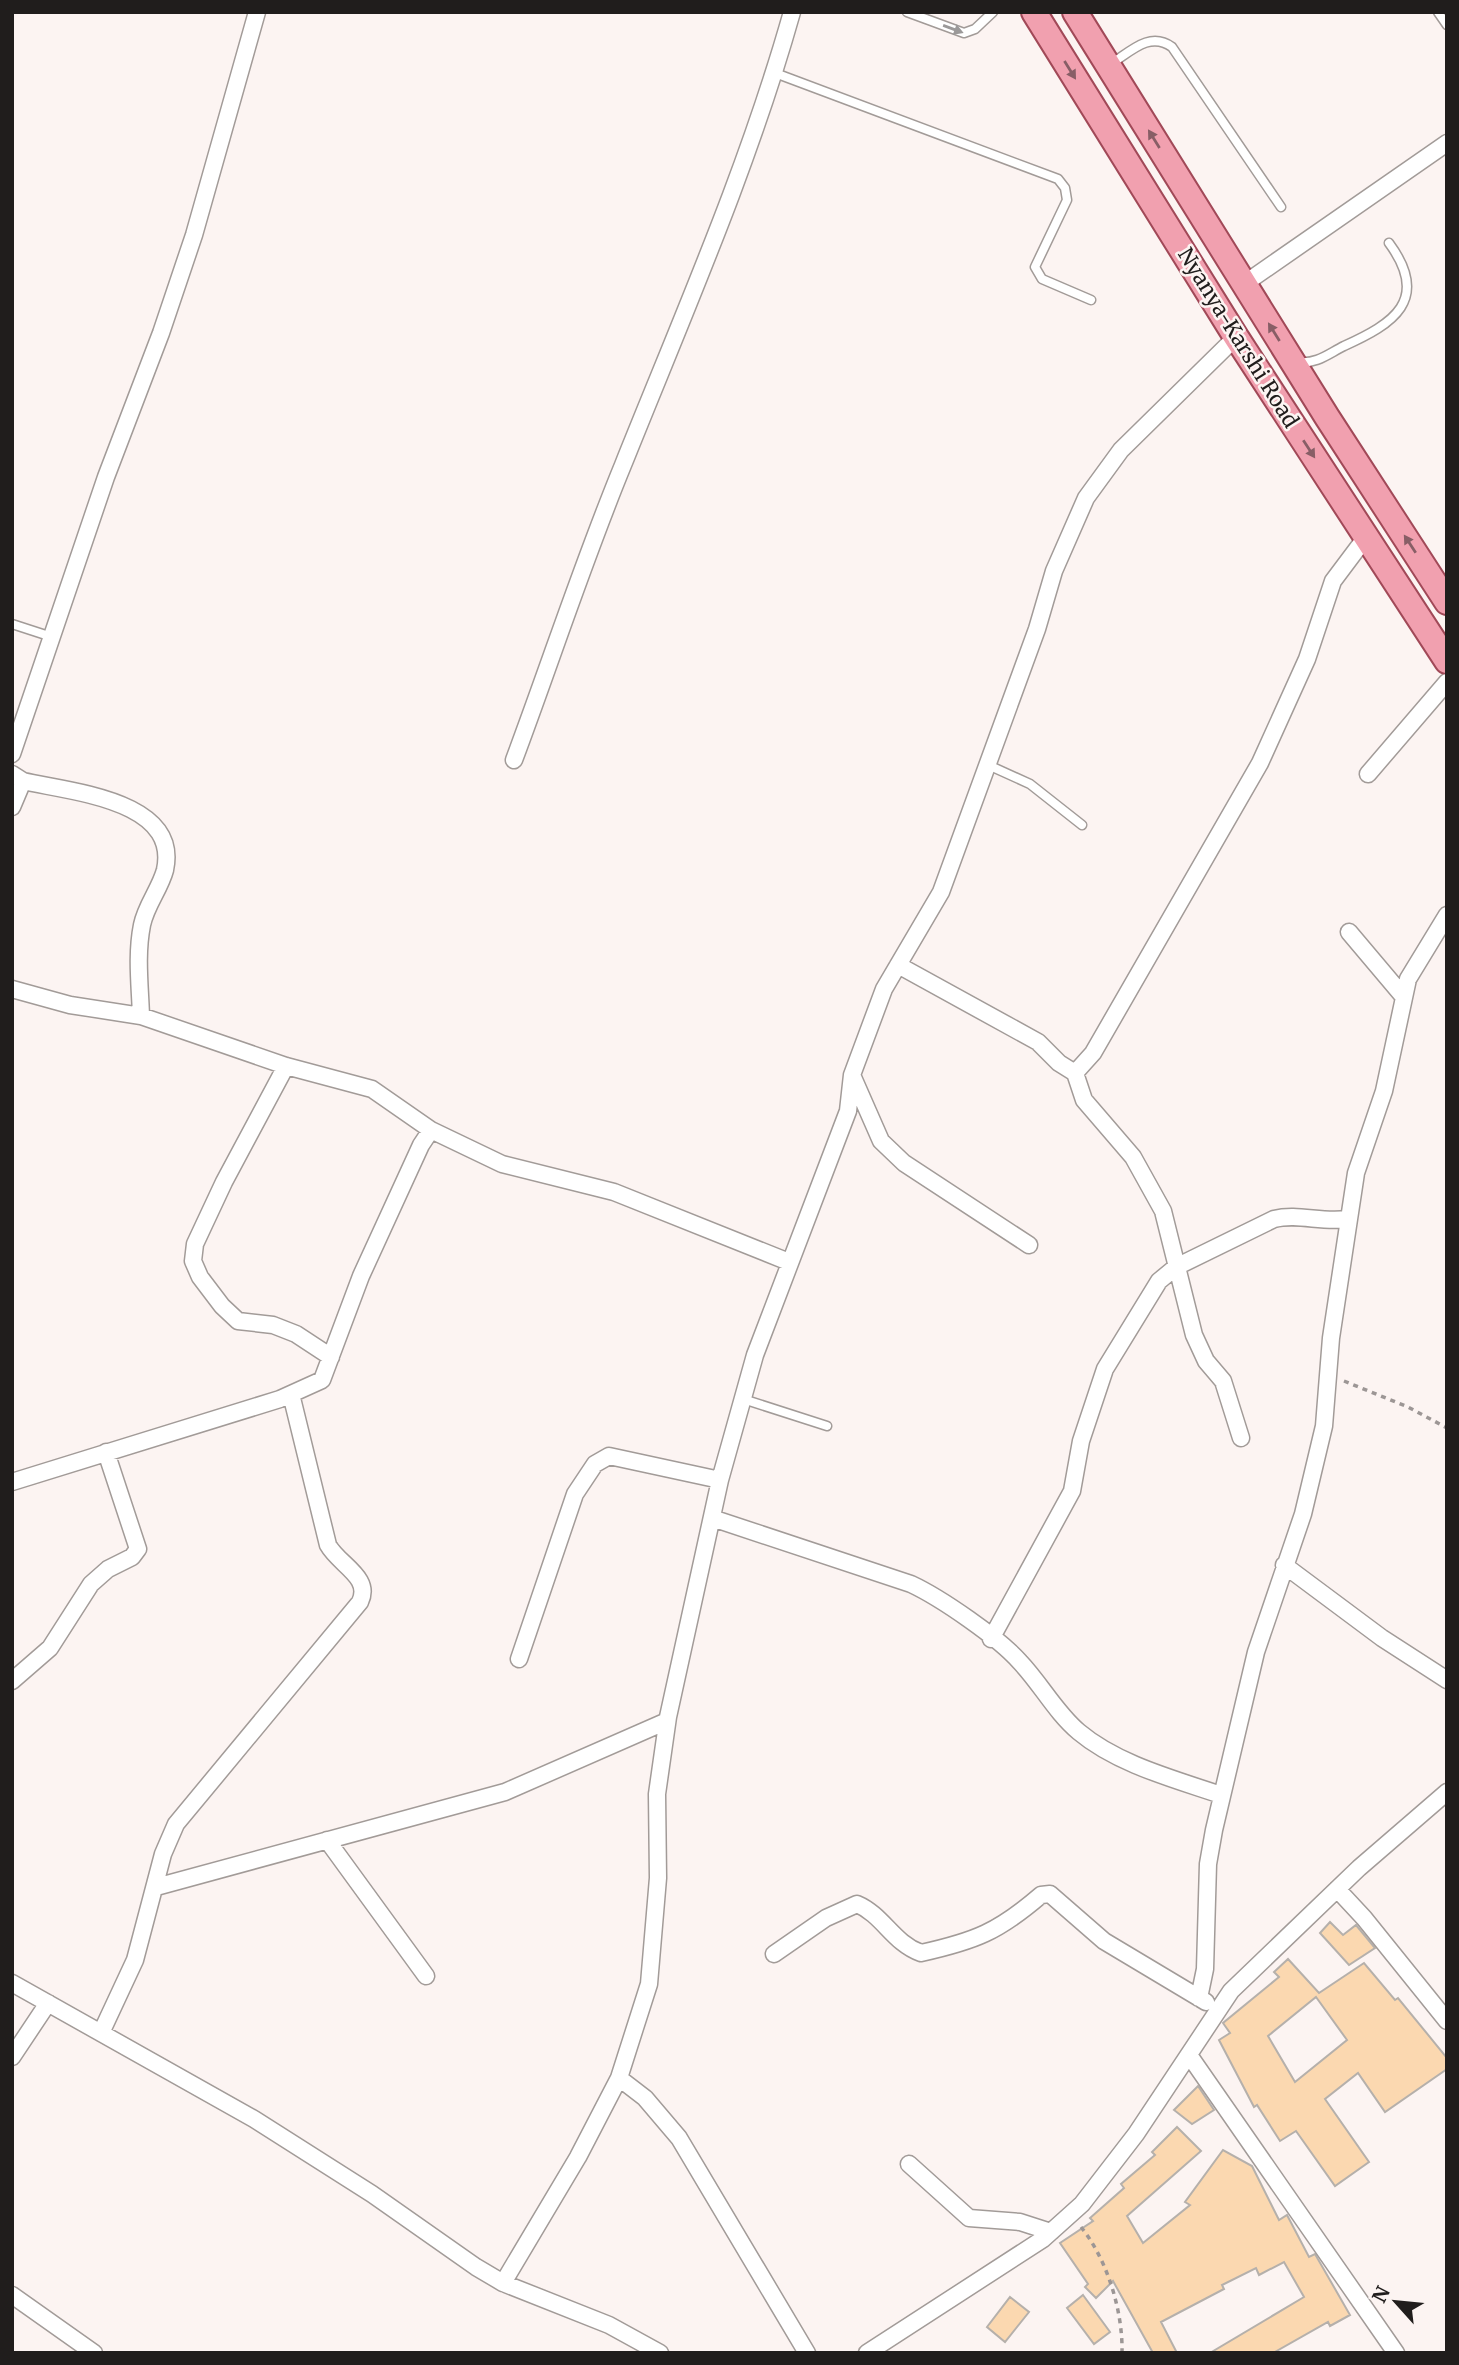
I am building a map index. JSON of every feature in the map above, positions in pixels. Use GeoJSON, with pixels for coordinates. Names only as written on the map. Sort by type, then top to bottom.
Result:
{"type":"FeatureCollection","features":[{"type":"Feature","properties":{"kind":"main road","name":"Nyanya-Karshi Road"},"geometry":{"type":"LineString","coordinates":[[1034,12],[1236,337],[1447,661]]}},
{"type":"Feature","properties":{"kind":"main road","name":"Nyanya-Karshi Road"},"geometry":{"type":"LineString","coordinates":[[1076,12],[1244,284],[1447,602]]}},
{"type":"Feature","properties":{"kind":"main road"},"geometry":{"type":"LineString","coordinates":[[1092,106],[1124,90]]}},
{"type":"Feature","properties":{"kind":"street"},"geometry":{"type":"LineString","coordinates":[[12,754],[194,235],[257,12]]}},
{"type":"Feature","properties":{"kind":"street"},"geometry":{"type":"LineString","coordinates":[[514,760],[567,607],[720,232],[775,73],[792,12]]}},
{"type":"Feature","properties":{"kind":"street"},"geometry":{"type":"LineString","coordinates":[[1244,284],[1447,143]]}},
{"type":"Feature","properties":{"kind":"street"},"geometry":{"type":"LineString","coordinates":[[503,2283],[578,2157],[619,2078],[649,1984],[658,1878],[657,1794],[667,1721],[720,1480],[743,1399],[789,1262],[848,1111],[852,1075],[884,989],[941,892],[1037,629],[1054,572],[1086,498],[1121,450],[1236,337]]}},
{"type":"Feature","properties":{"kind":"street"},"geometry":{"type":"LineString","coordinates":[[1075,1073],[1093,1053],[1260,763],[1307,659],[1333,581],[1366,537]]}},
{"type":"Feature","properties":{"kind":"street"},"geometry":{"type":"LineString","coordinates":[[1368,774],[1447,682]]}},
{"type":"Feature","properties":{"kind":"street"},"geometry":{"type":"LineString","coordinates":[[12,807],[18,777],[113,802],[142,814],[160,830],[167,849],[164,871],[143,921],[138,949],[141,1016]]}},
{"type":"Feature","properties":{"kind":"street"},"geometry":{"type":"LineString","coordinates":[[1199,1998],[1207,1942],[1208,1864],[1221,1795],[1256,1652],[1303,1514],[1324,1426],[1347,1219],[1356,1173],[1384,1091],[1408,979],[1447,915]]}},
{"type":"Feature","properties":{"kind":"street"},"geometry":{"type":"LineString","coordinates":[[1349,932],[1404,996]]}},
{"type":"Feature","properties":{"kind":"street"},"geometry":{"type":"LineString","coordinates":[[898,965],[1038,1042],[1059,1063],[1075,1073],[1084,1100],[1133,1157],[1163,1211],[1194,1335],[1206,1361],[1223,1381],[1241,1438]]}},
{"type":"Feature","properties":{"kind":"street"},"geometry":{"type":"LineString","coordinates":[[12,989],[70,1005],[141,1016],[286,1066],[372,1089],[431,1130],[502,1164],[614,1192],[789,1262]]}},
{"type":"Feature","properties":{"kind":"street"},"geometry":{"type":"LineString","coordinates":[[286,1066],[218,1195],[195,1244],[193,1261],[200,1277],[222,1306],[238,1321],[273,1325],[296,1334],[331,1357]]}},
{"type":"Feature","properties":{"kind":"street"},"geometry":{"type":"LineString","coordinates":[[852,1075],[881,1141],[904,1163],[1028,1245]]}},
{"type":"Feature","properties":{"kind":"street"},"geometry":{"type":"LineString","coordinates":[[12,1482],[291,1394],[322,1380],[361,1276],[431,1130]]}},
{"type":"Feature","properties":{"kind":"street"},"geometry":{"type":"LineString","coordinates":[[991,1639],[1072,1491],[1081,1441],[1105,1369],[1159,1281],[1176,1267],[1274,1220],[1290,1215],[1327,1222],[1347,1219]]}},
{"type":"Feature","properties":{"kind":"street"},"geometry":{"type":"LineString","coordinates":[[101,2033],[135,1960],[163,1854],[176,1824],[365,1592],[362,1581],[334,1556],[328,1545],[291,1394]]}},
{"type":"Feature","properties":{"kind":"street"},"geometry":{"type":"LineString","coordinates":[[12,1681],[51,1648],[91,1584],[108,1569],[132,1557],[138,1549],[106,1452]]}},
{"type":"Feature","properties":{"kind":"street"},"geometry":{"type":"LineString","coordinates":[[519,1659],[575,1494],[595,1464],[609,1456],[720,1480]]}},
{"type":"Feature","properties":{"kind":"street"},"geometry":{"type":"LineString","coordinates":[[712,1518],[911,1584],[935,1596],[1018,1660],[1077,1731],[1099,1747],[1164,1776],[1221,1795]]}},
{"type":"Feature","properties":{"kind":"street"},"geometry":{"type":"LineString","coordinates":[[1284,1565],[1382,1638],[1447,1680]]}},
{"type":"Feature","properties":{"kind":"street"},"geometry":{"type":"LineString","coordinates":[[156,1887],[505,1792],[667,1721]]}},
{"type":"Feature","properties":{"kind":"street"},"geometry":{"type":"LineString","coordinates":[[867,2353],[1051,2232],[1070,2214],[1136,2134],[1231,1992],[1337,1889],[1447,1792]]}},
{"type":"Feature","properties":{"kind":"street"},"geometry":{"type":"LineString","coordinates":[[327,1840],[426,1976]]}},
{"type":"Feature","properties":{"kind":"street"},"geometry":{"type":"LineString","coordinates":[[1337,1889],[1372,1927],[1447,2021]]}},
{"type":"Feature","properties":{"kind":"street"},"geometry":{"type":"LineString","coordinates":[[774,1954],[826,1918],[857,1904],[869,1909],[893,1937],[921,1953],[966,1943],[996,1930],[1041,1895],[1050,1894],[1104,1941],[1218,2009]]}},
{"type":"Feature","properties":{"kind":"street"},"geometry":{"type":"LineString","coordinates":[[12,1983],[254,2119],[503,2283],[609,2325],[660,2353]]}},
{"type":"Feature","properties":{"kind":"street"},"geometry":{"type":"LineString","coordinates":[[12,2057],[48,2003]]}},
{"type":"Feature","properties":{"kind":"street"},"geometry":{"type":"LineString","coordinates":[[1189,2055],[1396,2353]]}},
{"type":"Feature","properties":{"kind":"street"},"geometry":{"type":"LineString","coordinates":[[619,2078],[645,2098],[679,2138],[807,2353]]}},
{"type":"Feature","properties":{"kind":"street"},"geometry":{"type":"LineString","coordinates":[[909,2164],[969,2218],[1020,2222],[1051,2232]]}},
{"type":"Feature","properties":{"kind":"street"},"geometry":{"type":"LineString","coordinates":[[12,2295],[94,2353]]}},
{"type":"Feature","properties":{"kind":"lane"},"geometry":{"type":"LineString","coordinates":[[907,12],[964,33],[975,29],[993,12]]}},
{"type":"Feature","properties":{"kind":"lane"},"geometry":{"type":"LineString","coordinates":[[1438,12],[1447,25]]}},
{"type":"Feature","properties":{"kind":"lane"},"geometry":{"type":"LineString","coordinates":[[1109,66],[1147,41],[1157,40],[1172,47],[1281,207]]}},
{"type":"Feature","properties":{"kind":"lane"},"geometry":{"type":"LineString","coordinates":[[775,73],[1058,179],[1065,188],[1067,200],[1035,267],[1042,279],[1091,300]]}},
{"type":"Feature","properties":{"kind":"lane"},"geometry":{"type":"LineString","coordinates":[[1293,361],[1312,363],[1322,359],[1398,316],[1407,297],[1406,284],[1398,257],[1389,243]]}},
{"type":"Feature","properties":{"kind":"lane"},"geometry":{"type":"LineString","coordinates":[[12,624],[52,637]]}},
{"type":"Feature","properties":{"kind":"lane"},"geometry":{"type":"LineString","coordinates":[[986,764],[1030,784],[1082,825]]}},
{"type":"Feature","properties":{"kind":"lane"},"geometry":{"type":"LineString","coordinates":[[743,1399],[827,1426]]}},
{"type":"Feature","properties":{"kind":"path"},"geometry":{"type":"LineString","coordinates":[[1329,1375],[1408,1407],[1447,1428]]}},
{"type":"Feature","properties":{"kind":"path"},"geometry":{"type":"LineString","coordinates":[[1070,2214],[1090,2238],[1100,2260],[1122,2332],[1122,2353]]}},
{"type":"Feature","properties":{"kind":"building"},"geometry":{"type":"Polygon","coordinates":[[[1330,1922],[1343,1935],[1356,1925],[1375,1948],[1349,1965],[1320,1933],[1330,1922]]]}},
{"type":"Feature","properties":{"kind":"building"},"geometry":{"type":"Polygon","coordinates":[[[1288,1959],[1319,1993],[1364,1963],[1395,2000],[1398,1998],[1447,2058],[1447,2069],[1385,2112],[1358,2073],[1325,2099],[1369,2162],[1335,2186],[1296,2131],[1280,2141],[1257,2105],[1254,2107],[1219,2040],[1230,2033],[1223,2023],[1279,1977],[1274,1972],[1288,1959]],[[1316,1997],[1268,2036],[1295,2082],[1347,2040],[1316,1997]]]}},
{"type":"Feature","properties":{"kind":"building"},"geometry":{"type":"Polygon","coordinates":[[[1198,2086],[1214,2110],[1192,2124],[1174,2110],[1198,2086]]]}},
{"type":"Feature","properties":{"kind":"building"},"geometry":{"type":"Polygon","coordinates":[[[1177,2127],[1201,2151],[1127,2216],[1143,2243],[1190,2205],[1185,2202],[1223,2150],[1252,2166],[1279,2220],[1287,2215],[1309,2257],[1315,2254],[1350,2315],[1330,2326],[1328,2322],[1273,2353],[1210,2353],[1304,2297],[1284,2262],[1259,2275],[1256,2268],[1222,2285],[1224,2289],[1161,2322],[1177,2353],[1153,2353],[1113,2281],[1096,2298],[1085,2287],[1088,2284],[1060,2243],[1093,2221],[1090,2218],[1124,2188],[1121,2184],[1155,2155],[1152,2152],[1177,2127]]]}},
{"type":"Feature","properties":{"kind":"building"},"geometry":{"type":"Polygon","coordinates":[[[1083,2295],[1110,2332],[1094,2344],[1067,2308],[1083,2295]]]}},
{"type":"Feature","properties":{"kind":"building"},"geometry":{"type":"Polygon","coordinates":[[[1010,2297],[1029,2312],[1005,2342],[987,2327],[1010,2297]]]}}]}
